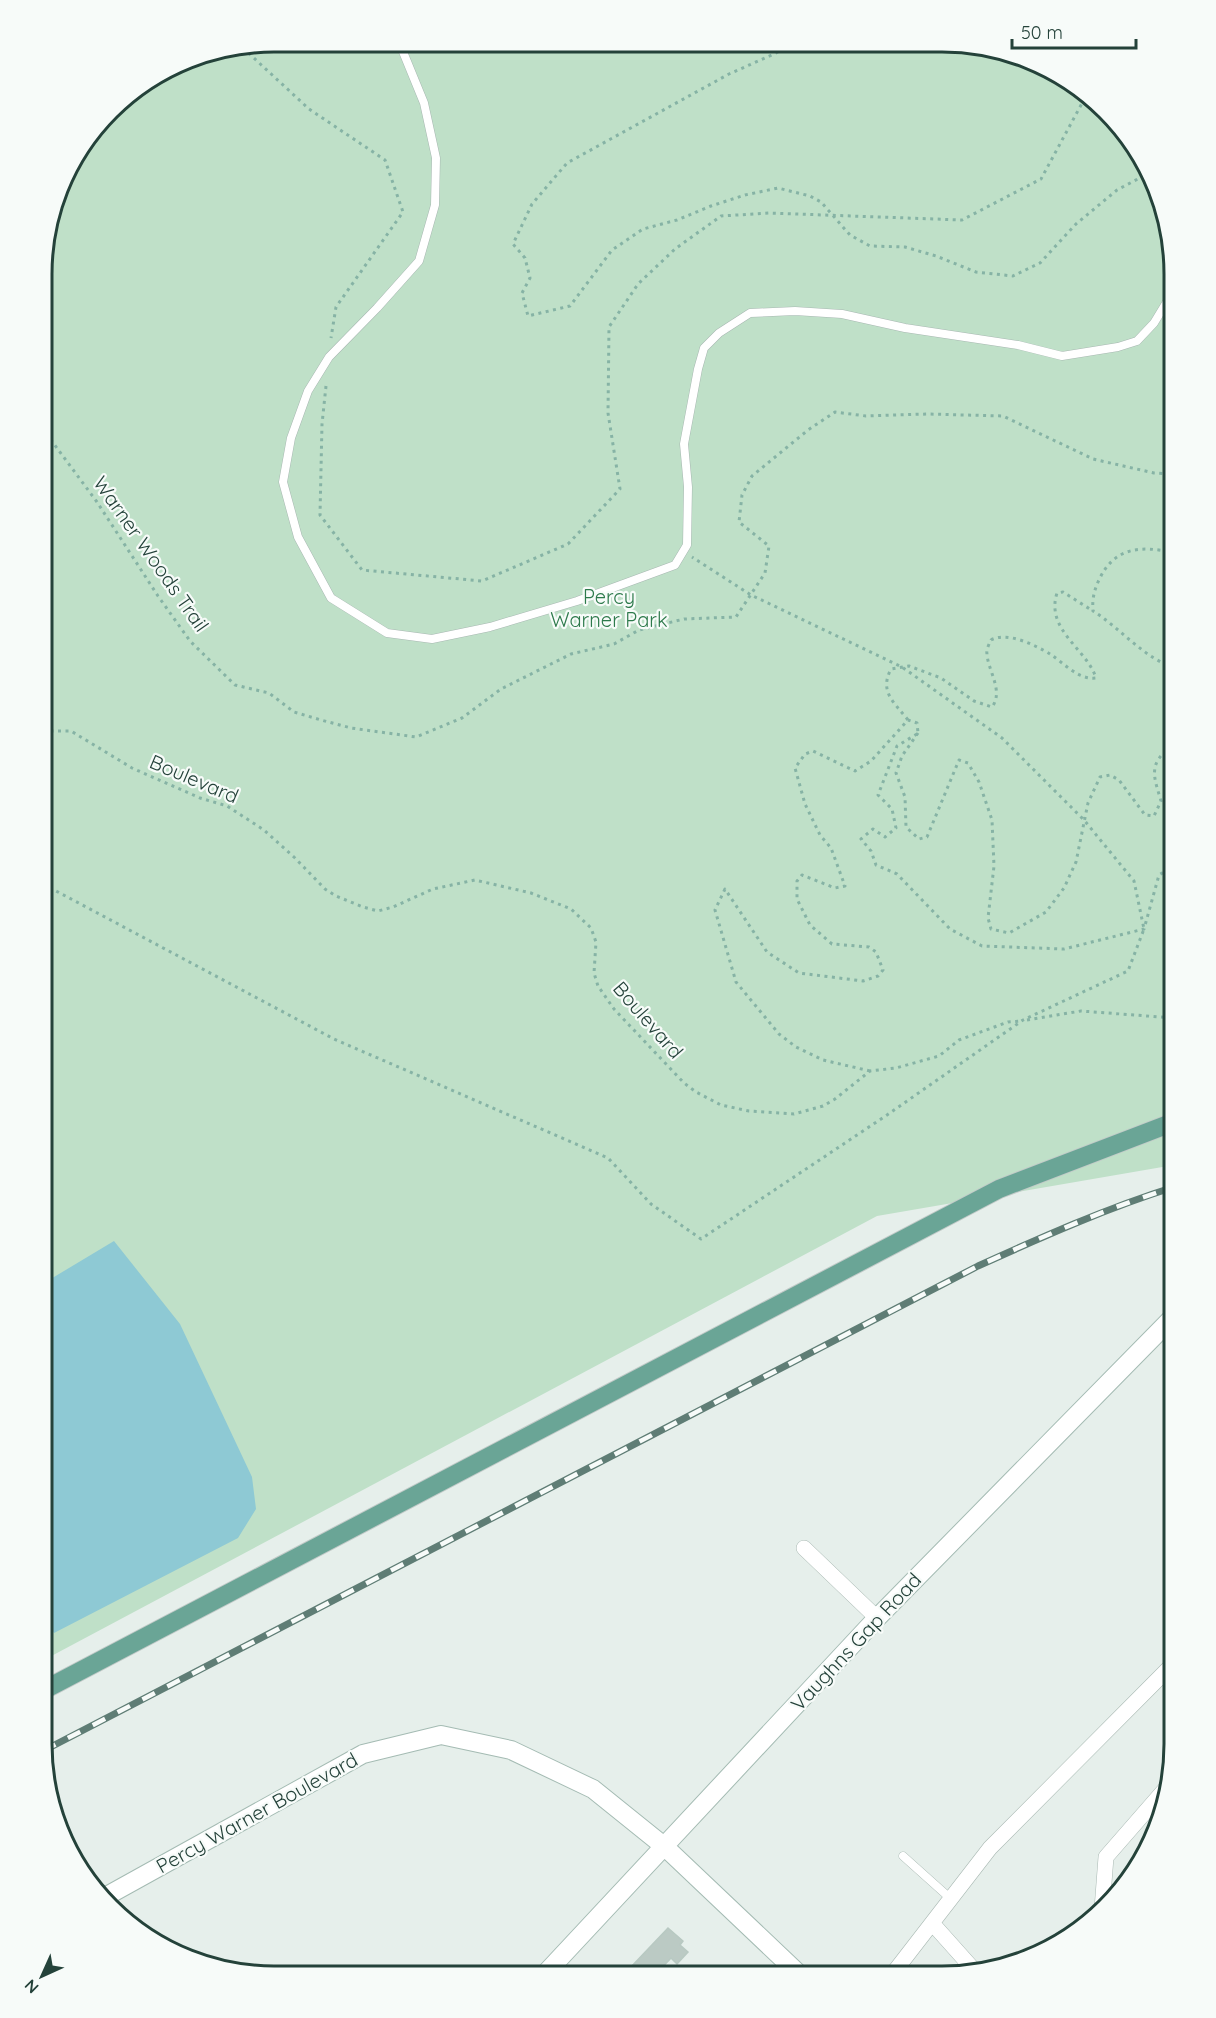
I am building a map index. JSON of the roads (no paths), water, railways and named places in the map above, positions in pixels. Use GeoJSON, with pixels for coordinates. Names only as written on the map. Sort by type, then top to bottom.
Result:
{"type":"FeatureCollection","features":[{"type":"Feature","properties":{"kind":"main road"},"geometry":{"type":"LineString","coordinates":[[52,1686],[999,1189],[1164,1126]]}},
{"type":"Feature","properties":{"kind":"street","name":"Vaughns Gap Road"},"geometry":{"type":"LineString","coordinates":[[553,1965],[877,1618],[1164,1326]]}},
{"type":"Feature","properties":{"kind":"street"},"geometry":{"type":"LineString","coordinates":[[804,1548],[877,1618]]}},
{"type":"Feature","properties":{"kind":"street"},"geometry":{"type":"LineString","coordinates":[[900,1965],[990,1848],[1164,1672]]}},
{"type":"Feature","properties":{"kind":"street","name":"Percy Warner Boulevard"},"geometry":{"type":"LineString","coordinates":[[111,1893],[363,1754],[441,1735],[511,1750],[593,1789],[665,1847],[789,1965]]}},
{"type":"Feature","properties":{"kind":"street"},"geometry":{"type":"LineString","coordinates":[[1103,1895],[1106,1857],[1156,1799]]}},
{"type":"Feature","properties":{"kind":"street"},"geometry":{"type":"LineString","coordinates":[[932,1923],[969,1964]]}},
{"type":"Feature","properties":{"kind":"lane"},"geometry":{"type":"LineString","coordinates":[[403,52],[424,103],[436,158],[435,205],[420,261],[329,357],[308,391],[291,438],[283,482],[298,537],[331,598],[387,633],[432,639],[490,627],[577,602],[675,565],[687,545],[684,444],[704,348],[719,333],[750,313],[795,311],[842,314],[904,328],[1018,345],[1062,356],[1118,347],[1137,341],[1154,322],[1164,306]]}},
{"type":"Feature","properties":{"kind":"lane"},"geometry":{"type":"LineString","coordinates":[[903,1856],[951,1899]]}},
{"type":"Feature","properties":{"kind":"water"},"geometry":{"type":"Polygon","coordinates":[[[114,1241],[180,1324],[252,1477],[256,1509],[238,1538],[54,1633],[52,1630],[52,1278],[114,1241]]]}},
{"type":"Feature","properties":{"kind":"railway"},"geometry":{"type":"LineString","coordinates":[[52,1746],[978,1266],[1099,1214],[1164,1190]]}},
{"type":"Feature","properties":{"kind":"park label","name":"Percy Warner Park"},"geometry":{"type":"Point","coordinates":[609,608]}}]}
